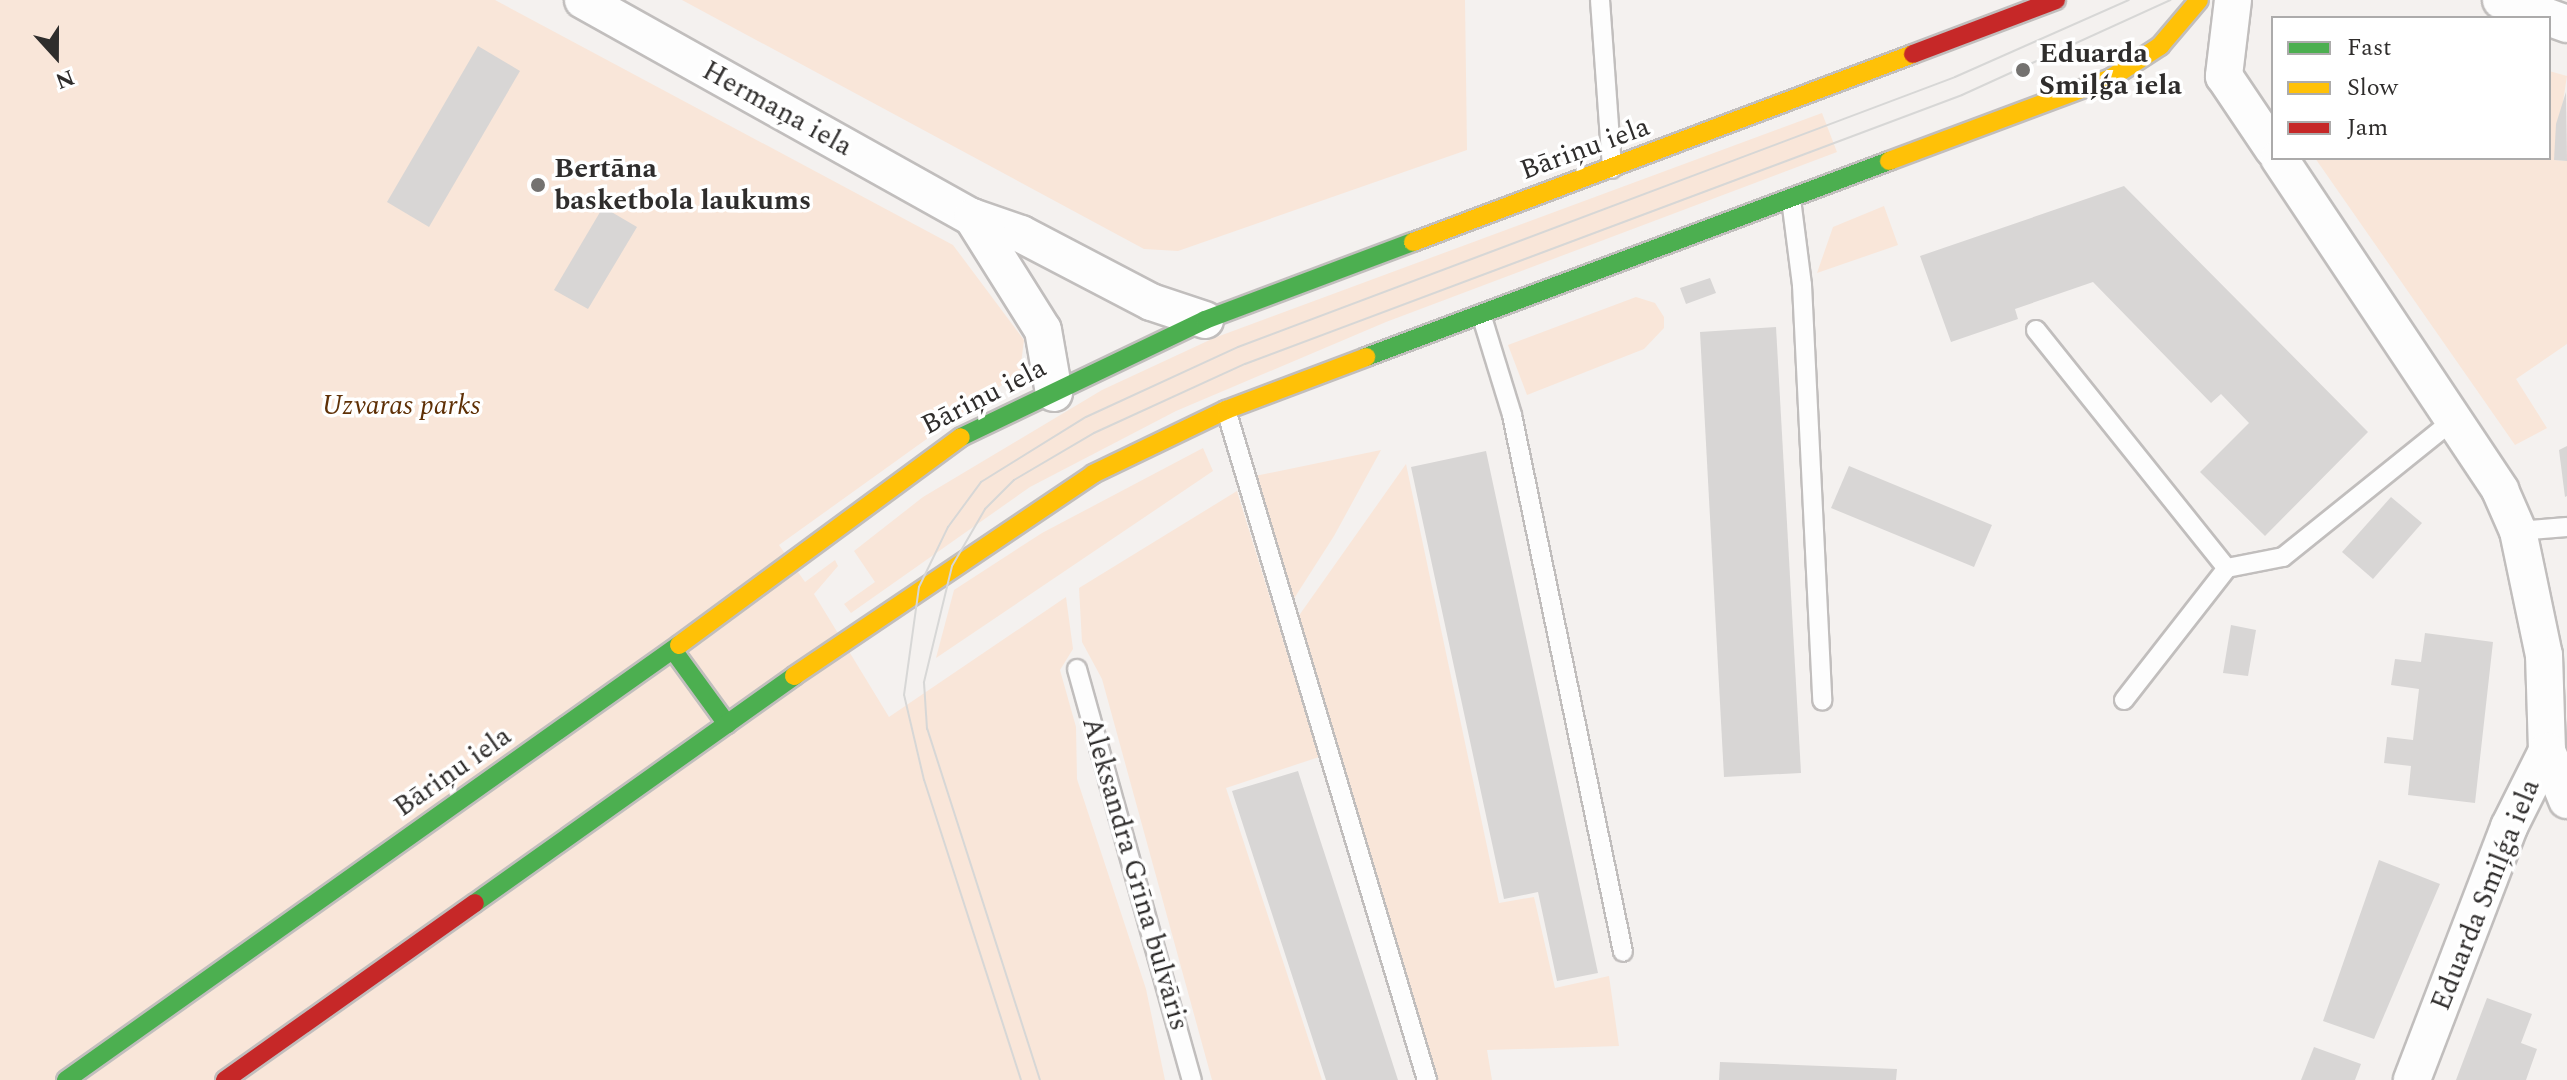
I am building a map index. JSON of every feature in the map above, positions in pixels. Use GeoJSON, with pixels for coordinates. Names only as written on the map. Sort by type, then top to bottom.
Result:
{"type":"FeatureCollection","features":[{"type":"Feature","properties":{"kind":"street","name":"Hermaņa iela"},"geometry":{"type":"LineString","coordinates":[[583,0],[972,217],[1021,234],[1151,302],[1205,320]]}},
{"type":"Feature","properties":{"kind":"street","name":"Bāriņu iela"},"geometry":{"type":"LineString","coordinates":[[66,1080],[673,650],[910,468],[983,424],[1205,320],[2056,0]]}},
{"type":"Feature","properties":{"kind":"street"},"geometry":{"type":"LineString","coordinates":[[225,1080],[998,532],[1093,474],[1226,410],[1480,312],[2111,78],[2160,46],[2199,0]]}},
{"type":"Feature","properties":{"kind":"street"},"geometry":{"type":"LineString","coordinates":[[2233,0],[2224,76],[2271,146]]}},
{"type":"Feature","properties":{"kind":"street"},"geometry":{"type":"LineString","coordinates":[[2501,0],[2545,16]]}},
{"type":"Feature","properties":{"kind":"street","name":"Eduarda Smiļģa iela"},"geometry":{"type":"LineString","coordinates":[[2280,160],[2457,417],[2518,531],[2557,696],[2547,751],[2509,827],[2412,1080]]}},
{"type":"Feature","properties":{"kind":"street","name":"Hermaņa iela"},"geometry":{"type":"LineString","coordinates":[[972,217],[1043,330],[1054,393]]}},
{"type":"Feature","properties":{"kind":"street"},"geometry":{"type":"LineString","coordinates":[[673,650],[727,724]]}},
{"type":"Feature","properties":{"kind":"street"},"geometry":{"type":"LineString","coordinates":[[2547,751],[2567,800]]}},
{"type":"Feature","properties":{"kind":"lane"},"geometry":{"type":"LineString","coordinates":[[1600,0],[1612,169]]}},
{"type":"Feature","properties":{"kind":"lane"},"geometry":{"type":"LineString","coordinates":[[1791,199],[1802,285],[1822,701]]}},
{"type":"Feature","properties":{"kind":"lane"},"geometry":{"type":"LineString","coordinates":[[1480,312],[1512,415],[1623,952]]}},
{"type":"Feature","properties":{"kind":"lane"},"geometry":{"type":"LineString","coordinates":[[2036,330],[2227,568]]}},
{"type":"Feature","properties":{"kind":"lane"},"geometry":{"type":"LineString","coordinates":[[1226,410],[1427,1080]]}},
{"type":"Feature","properties":{"kind":"lane"},"geometry":{"type":"LineString","coordinates":[[2124,700],[2227,568],[2283,557],[2457,417]]}},
{"type":"Feature","properties":{"kind":"lane"},"geometry":{"type":"LineString","coordinates":[[2518,531],[2567,527]]}},
{"type":"Feature","properties":{"kind":"lane","name":"Aleksandra Grīna bulvāris"},"geometry":{"type":"LineString","coordinates":[[1077,669],[1192,1080]]}},
{"type":"Feature","properties":{"kind":"green space","name":"Uzvaras parks"},"geometry":{"type":"Polygon","coordinates":[[[0,0],[495,0],[953,245],[1024,340],[1020,372],[779,545],[805,582],[835,560],[838,566],[814,594],[889,717],[1066,597],[1073,649],[1060,670],[1076,727],[1077,779],[1146,989],[1165,1080],[0,1080],[0,0]]]}},
{"type":"Feature","properties":{"kind":"green space"},"geometry":{"type":"Polygon","coordinates":[[[682,0],[1465,0],[1467,150],[1178,251],[1144,249],[682,0]]]}},
{"type":"Feature","properties":{"kind":"green space"},"geometry":{"type":"Polygon","coordinates":[[[2551,72],[2567,76],[2554,160],[2567,161],[2567,344],[2516,379],[2547,428],[2515,445],[2316,160],[2551,160],[2551,72]]]}},
{"type":"Feature","properties":{"kind":"green space"},"geometry":{"type":"Polygon","coordinates":[[[1822,113],[1837,152],[1386,322],[1176,411],[1030,487],[851,613],[844,604],[875,582],[854,551],[923,497],[1102,390],[1214,338],[1822,113]]]}},
{"type":"Feature","properties":{"kind":"green space"},"geometry":{"type":"Polygon","coordinates":[[[1884,206],[1898,245],[1817,273],[1833,227],[1884,206]]]}},
{"type":"Feature","properties":{"kind":"green space"},"geometry":{"type":"Polygon","coordinates":[[[1636,297],[1655,303],[1664,317],[1664,328],[1644,349],[1527,395],[1508,345],[1636,297]]]}},
{"type":"Feature","properties":{"kind":"green space"},"geometry":{"type":"Polygon","coordinates":[[[1203,448],[1213,471],[936,658],[954,590],[1042,533],[1203,448]]]}},
{"type":"Feature","properties":{"kind":"green space"},"geometry":{"type":"Polygon","coordinates":[[[1381,450],[1334,536],[1286,611],[1250,477],[1381,450]]]}},
{"type":"Feature","properties":{"kind":"green space"},"geometry":{"type":"Polygon","coordinates":[[[1406,464],[1499,903],[1534,897],[1555,988],[1609,976],[1619,1046],[1487,1050],[1492,1080],[1435,1080],[1293,624],[1406,464]]]}},
{"type":"Feature","properties":{"kind":"green space"},"geometry":{"type":"Polygon","coordinates":[[[1237,491],[1319,757],[1226,788],[1322,1080],[1212,1080],[1102,679],[1082,642],[1079,588],[1237,491]]]}},
{"type":"Feature","properties":{"kind":"building"},"geometry":{"type":"Polygon","coordinates":[[[478,46],[520,71],[429,227],[387,202],[478,46]]]}},
{"type":"Feature","properties":{"kind":"building"},"geometry":{"type":"Polygon","coordinates":[[[2566,92],[2567,161],[2554,160],[2556,124],[2566,92]]]}},
{"type":"Feature","properties":{"kind":"building"},"geometry":{"type":"Polygon","coordinates":[[[2124,186],[2368,432],[2265,536],[2200,472],[2249,423],[2221,394],[2211,403],[2093,282],[2015,309],[2018,319],[1951,342],[1920,256],[2124,186]]]}},
{"type":"Feature","properties":{"kind":"building"},"geometry":{"type":"Polygon","coordinates":[[[603,207],[637,227],[588,309],[554,290],[603,207]]]}},
{"type":"Feature","properties":{"kind":"building"},"geometry":{"type":"Polygon","coordinates":[[[1710,278],[1716,293],[1686,304],[1680,288],[1710,278]]]}},
{"type":"Feature","properties":{"kind":"building"},"geometry":{"type":"Polygon","coordinates":[[[1776,327],[1801,773],[1724,777],[1700,332],[1776,327]]]}},
{"type":"Feature","properties":{"kind":"building"},"geometry":{"type":"Polygon","coordinates":[[[2567,446],[2567,496],[2565,497],[2559,450],[2567,446]]]}},
{"type":"Feature","properties":{"kind":"building"},"geometry":{"type":"Polygon","coordinates":[[[1486,451],[1598,973],[1557,981],[1538,892],[1504,899],[1411,467],[1486,451]]]}},
{"type":"Feature","properties":{"kind":"building"},"geometry":{"type":"Polygon","coordinates":[[[1849,466],[1992,525],[1974,567],[1831,508],[1849,466]]]}},
{"type":"Feature","properties":{"kind":"building"},"geometry":{"type":"Polygon","coordinates":[[[2391,497],[2422,523],[2373,579],[2342,552],[2391,497]]]}},
{"type":"Feature","properties":{"kind":"building"},"geometry":{"type":"Polygon","coordinates":[[[2231,625],[2256,630],[2248,676],[2223,673],[2231,625]]]}},
{"type":"Feature","properties":{"kind":"building"},"geometry":{"type":"Polygon","coordinates":[[[2425,633],[2493,642],[2475,803],[2408,795],[2411,766],[2384,763],[2387,737],[2413,740],[2419,689],[2391,685],[2395,659],[2421,662],[2425,633]]]}},
{"type":"Feature","properties":{"kind":"building"},"geometry":{"type":"Polygon","coordinates":[[[1298,771],[1398,1080],[1326,1080],[1232,791],[1298,771]]]}},
{"type":"Feature","properties":{"kind":"building"},"geometry":{"type":"Polygon","coordinates":[[[2379,860],[2440,884],[2374,1039],[2323,1021],[2379,860]]]}},
{"type":"Feature","properties":{"kind":"building"},"geometry":{"type":"Polygon","coordinates":[[[2487,998],[2532,1014],[2521,1043],[2537,1049],[2526,1080],[2456,1080],[2487,998]]]}},
{"type":"Feature","properties":{"kind":"building"},"geometry":{"type":"Polygon","coordinates":[[[2314,1047],[2361,1064],[2355,1080],[2301,1080],[2314,1047]]]}},
{"type":"Feature","properties":{"kind":"building"},"geometry":{"type":"Polygon","coordinates":[[[1720,1062],[1897,1069],[1896,1080],[1719,1080],[1720,1062]]]}},
{"type":"Feature","properties":{"kind":"tram line"},"geometry":{"type":"LineString","coordinates":[[1021,1080],[924,780],[904,695],[919,587],[948,527],[981,482],[1086,417],[1238,347],[1955,77],[2129,0]]}},
{"type":"Feature","properties":{"kind":"tram line"},"geometry":{"type":"LineString","coordinates":[[1040,1080],[927,729],[924,682],[952,566],[985,509],[1014,480],[1094,433],[1245,364],[1962,95],[2170,0]]}},
{"type":"Feature","properties":{"kind":"traffic: fast"},"geometry":{"type":"LineString","coordinates":[[1366,357],[1889,161]]}},
{"type":"Feature","properties":{"kind":"traffic: fast"},"geometry":{"type":"LineString","coordinates":[[961,437],[1205,320],[1413,242]]}},
{"type":"Feature","properties":{"kind":"traffic: fast"},"geometry":{"type":"LineString","coordinates":[[66,1080],[679,645]]}},
{"type":"Feature","properties":{"kind":"traffic: fast"},"geometry":{"type":"LineString","coordinates":[[673,650],[727,724]]}},
{"type":"Feature","properties":{"kind":"traffic: fast"},"geometry":{"type":"LineString","coordinates":[[475,903],[794,676]]}},
{"type":"Feature","properties":{"kind":"traffic: slow"},"geometry":{"type":"LineString","coordinates":[[1889,161],[2111,78],[2160,46],[2199,0]]}},
{"type":"Feature","properties":{"kind":"traffic: slow"},"geometry":{"type":"LineString","coordinates":[[1413,242],[1913,54]]}},
{"type":"Feature","properties":{"kind":"traffic: slow"},"geometry":{"type":"LineString","coordinates":[[794,676],[1093,474],[1226,410],[1366,357]]}},
{"type":"Feature","properties":{"kind":"traffic: slow"},"geometry":{"type":"LineString","coordinates":[[679,645],[961,437]]}},
{"type":"Feature","properties":{"kind":"traffic: jam"},"geometry":{"type":"LineString","coordinates":[[1913,54],[2056,0]]}},
{"type":"Feature","properties":{"kind":"traffic: jam"},"geometry":{"type":"LineString","coordinates":[[225,1080],[475,903]]}},
{"type":"Feature","properties":{"kind":"place","name":"Eduarda Smiļģa iela"},"geometry":{"type":"Point","coordinates":[2023,70]}},
{"type":"Feature","properties":{"kind":"place","name":"Bertāna basketbola laukums"},"geometry":{"type":"Point","coordinates":[538,185]}}]}
